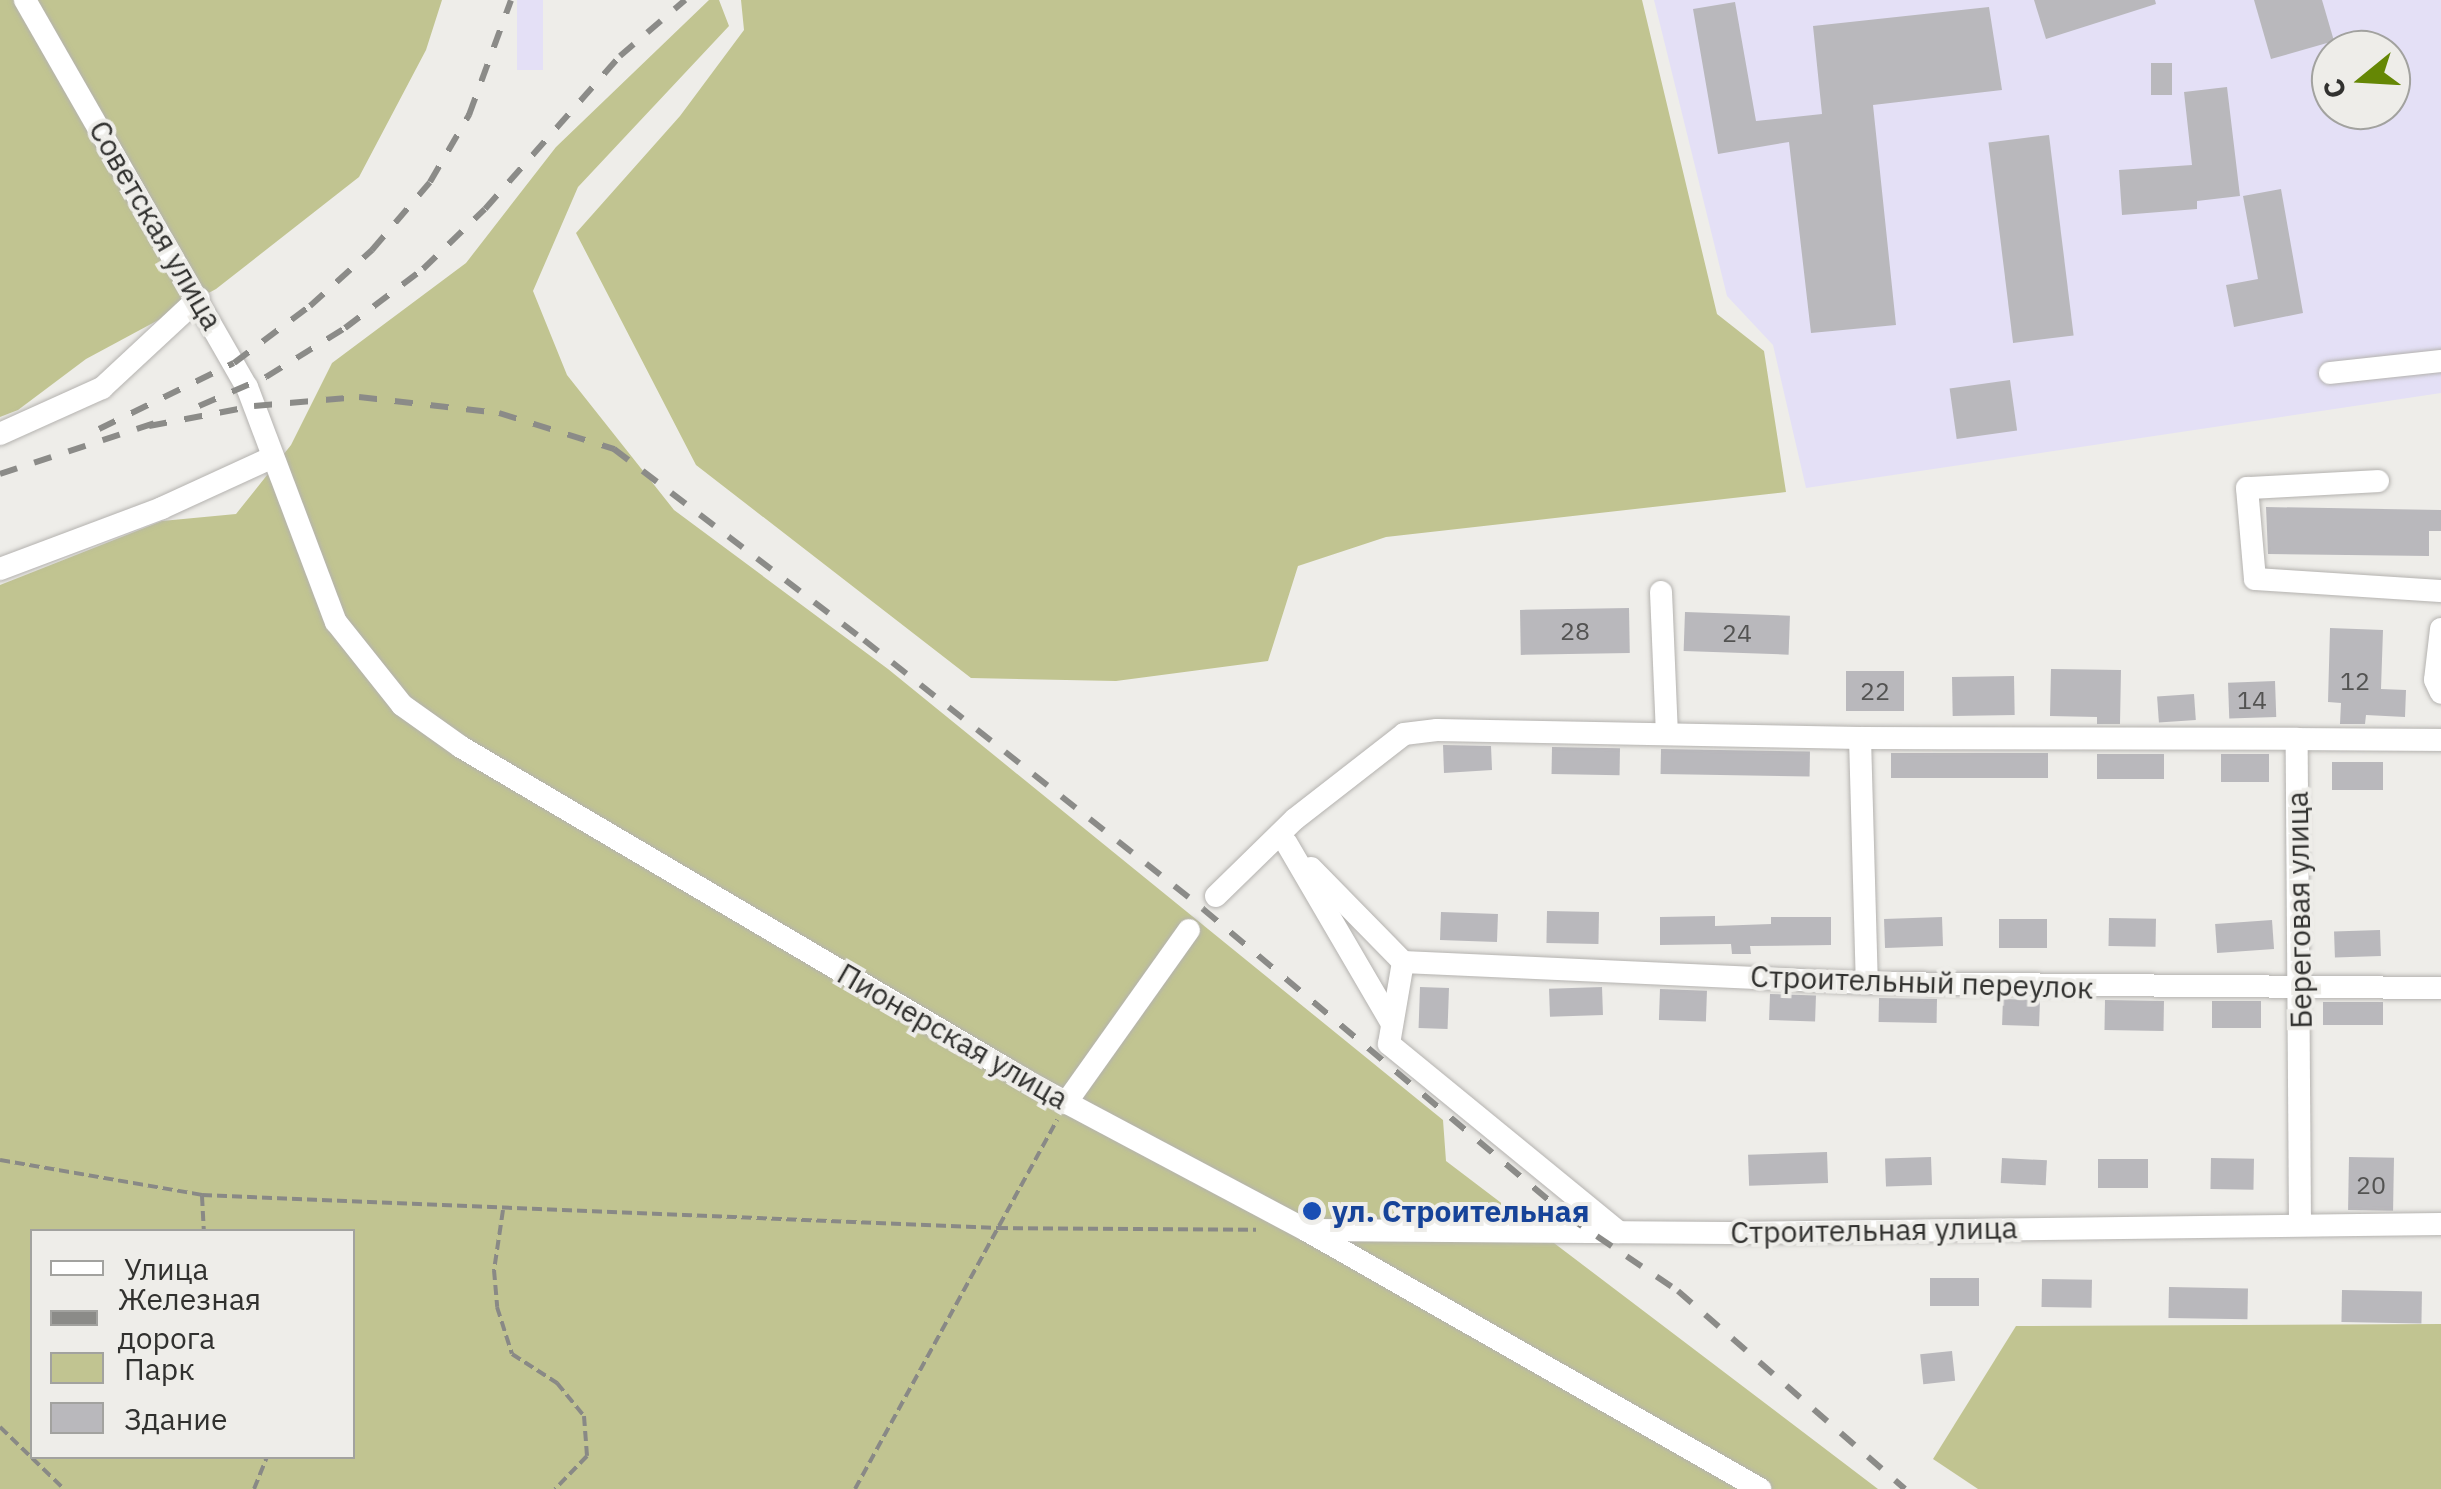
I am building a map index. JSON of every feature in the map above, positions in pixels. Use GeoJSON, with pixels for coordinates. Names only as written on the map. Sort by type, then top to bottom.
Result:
{"type":"FeatureCollection","features":[{"type":"Feature","properties":{"kind":"street","name":"Советская улица"},"geometry":{"type":"LineString","coordinates":[[25,0],[199,298],[247,387],[273,457]]}},
{"type":"Feature","properties":{"kind":"street"},"geometry":{"type":"LineString","coordinates":[[0,434],[102,388],[199,298]]}},
{"type":"Feature","properties":{"kind":"street"},"geometry":{"type":"LineString","coordinates":[[2330,373],[2441,361]]}},
{"type":"Feature","properties":{"kind":"street"},"geometry":{"type":"LineString","coordinates":[[0,569],[162,508],[273,457]]}},
{"type":"Feature","properties":{"kind":"street","name":"Пионерская улица"},"geometry":{"type":"LineString","coordinates":[[273,457],[336,622],[402,705],[462,747],[1066,1103],[1306,1230],[1760,1489]]}},
{"type":"Feature","properties":{"kind":"street"},"geometry":{"type":"LineString","coordinates":[[2378,481],[2248,488],[2255,578],[2441,591]]}},
{"type":"Feature","properties":{"kind":"street"},"geometry":{"type":"LineString","coordinates":[[1661,592],[1667,734]]}},
{"type":"Feature","properties":{"kind":"street"},"geometry":{"type":"LineString","coordinates":[[2441,628],[2435,680],[2441,693]]}},
{"type":"Feature","properties":{"kind":"street"},"geometry":{"type":"LineString","coordinates":[[1216,896],[1404,734],[1437,730],[1860,738],[2441,740]]}},
{"type":"Feature","properties":{"kind":"street"},"geometry":{"type":"LineString","coordinates":[[1860,738],[1868,983]]}},
{"type":"Feature","properties":{"kind":"street","name":"Береговая улица"},"geometry":{"type":"LineString","coordinates":[[2297,739],[2300,1225]]}},
{"type":"Feature","properties":{"kind":"street"},"geometry":{"type":"LineString","coordinates":[[1283,840],[1403,962],[1389,1044],[1619,1232]]}},
{"type":"Feature","properties":{"kind":"street"},"geometry":{"type":"LineString","coordinates":[[1283,840],[1392,1024]]}},
{"type":"Feature","properties":{"kind":"street"},"geometry":{"type":"LineString","coordinates":[[1066,1103],[1189,930]]}},
{"type":"Feature","properties":{"kind":"street","name":"Строительный переулок"},"geometry":{"type":"LineString","coordinates":[[1403,962],[1868,983],[2301,990],[2441,988]]}},
{"type":"Feature","properties":{"kind":"street","name":"Строительная улица"},"geometry":{"type":"LineString","coordinates":[[1306,1230],[1619,1232],[2441,1224]]}},
{"type":"Feature","properties":{"kind":"path"},"geometry":{"type":"LineString","coordinates":[[855,1489],[1066,1103]]}},
{"type":"Feature","properties":{"kind":"path"},"geometry":{"type":"LineString","coordinates":[[0,1160],[202,1195],[998,1228],[1268,1230]]}},
{"type":"Feature","properties":{"kind":"path"},"geometry":{"type":"LineString","coordinates":[[202,1195],[204,1229]]}},
{"type":"Feature","properties":{"kind":"path"},"geometry":{"type":"LineString","coordinates":[[503,1208],[494,1270],[496,1307],[512,1354],[557,1383],[584,1416],[587,1456],[567,1482],[555,1489]]}},
{"type":"Feature","properties":{"kind":"path"},"geometry":{"type":"LineString","coordinates":[[0,1427],[30,1456]]}},
{"type":"Feature","properties":{"kind":"path"},"geometry":{"type":"LineString","coordinates":[[33,1459],[64,1489]]}},
{"type":"Feature","properties":{"kind":"path"},"geometry":{"type":"LineString","coordinates":[[254,1489],[266,1459]]}},
{"type":"Feature","properties":{"kind":"shaded area"},"geometry":{"type":"Polygon","coordinates":[[[517,0],[543,0],[543,70],[517,70],[517,0]]]}},
{"type":"Feature","properties":{"kind":"shaded area"},"geometry":{"type":"Polygon","coordinates":[[[1654,0],[2441,0],[2441,393],[1806,488],[1773,345],[1727,296],[1654,0]]]}},
{"type":"Feature","properties":{"kind":"green space"},"geometry":{"type":"Polygon","coordinates":[[[0,0],[442,0],[426,50],[359,177],[216,289],[86,359],[18,410],[0,417],[0,0]]]}},
{"type":"Feature","properties":{"kind":"green space"},"geometry":{"type":"Polygon","coordinates":[[[709,0],[719,0],[729,26],[578,187],[533,291],[567,375],[674,510],[888,669],[1443,1120],[1446,1161],[1878,1489],[0,1489],[0,585],[162,521],[236,514],[291,445],[332,363],[466,263],[556,147],[709,0]]]}},
{"type":"Feature","properties":{"kind":"green space"},"geometry":{"type":"Polygon","coordinates":[[[741,0],[1642,0],[1717,314],[1764,351],[1786,492],[1386,537],[1298,566],[1268,661],[1116,681],[971,678],[696,465],[576,233],[680,116],[744,30],[741,0]]]}},
{"type":"Feature","properties":{"kind":"green space"},"geometry":{"type":"Polygon","coordinates":[[[2441,1324],[2441,1489],[1978,1489],[1933,1459],[2016,1326],[2441,1324]]]}},
{"type":"Feature","properties":{"kind":"building"},"geometry":{"type":"Polygon","coordinates":[[[2034,0],[2155,0],[2156,4],[2046,39],[2034,0]]]}},
{"type":"Feature","properties":{"kind":"building"},"geometry":{"type":"Polygon","coordinates":[[[2254,0],[2322,0],[2331,30],[2311,30],[2311,48],[2271,59],[2254,0]]]}},
{"type":"Feature","properties":{"kind":"building"},"geometry":{"type":"Polygon","coordinates":[[[1735,2],[1756,121],[1822,114],[1813,26],[1989,7],[2002,90],[1873,105],[1896,325],[1811,333],[1789,142],[1718,154],[1693,9],[1735,2]]]}},
{"type":"Feature","properties":{"kind":"building"},"geometry":{"type":"Polygon","coordinates":[[[2151,63],[2172,63],[2172,95],[2151,95],[2151,63]]]}},
{"type":"Feature","properties":{"kind":"building"},"geometry":{"type":"Polygon","coordinates":[[[2227,87],[2240,196],[2197,201],[2197,209],[2122,215],[2119,170],[2192,165],[2184,92],[2227,87]]]}},
{"type":"Feature","properties":{"kind":"building"},"geometry":{"type":"Polygon","coordinates":[[[2049,135],[2074,335],[2013,343],[1988,142],[2049,135]]]}},
{"type":"Feature","properties":{"kind":"building"},"geometry":{"type":"Polygon","coordinates":[[[2281,189],[2303,313],[2234,327],[2226,285],[2258,279],[2243,196],[2281,189]]]}},
{"type":"Feature","properties":{"kind":"building"},"geometry":{"type":"Polygon","coordinates":[[[2010,380],[2017,431],[1957,439],[1950,388],[2010,380]]]}},
{"type":"Feature","properties":{"kind":"building"},"geometry":{"type":"Polygon","coordinates":[[[2266,507],[2441,510],[2441,531],[2429,531],[2429,556],[2268,554],[2266,507]]]}},
{"type":"Feature","properties":{"kind":"building"},"geometry":{"type":"Polygon","coordinates":[[[1629,608],[1630,653],[1521,655],[1520,610],[1629,608]]]}},
{"type":"Feature","properties":{"kind":"building"},"geometry":{"type":"Polygon","coordinates":[[[1685,612],[1790,616],[1789,655],[1684,651],[1685,612]]]}},
{"type":"Feature","properties":{"kind":"building"},"geometry":{"type":"Polygon","coordinates":[[[2330,628],[2383,630],[2381,689],[2406,690],[2405,717],[2366,715],[2365,724],[2340,724],[2341,703],[2328,702],[2330,628]]]}},
{"type":"Feature","properties":{"kind":"building"},"geometry":{"type":"Polygon","coordinates":[[[2051,669],[2121,670],[2120,724],[2097,724],[2097,717],[2050,716],[2051,669]]]}},
{"type":"Feature","properties":{"kind":"building"},"geometry":{"type":"Polygon","coordinates":[[[1846,671],[1904,671],[1904,711],[1846,711],[1846,671]]]}},
{"type":"Feature","properties":{"kind":"building"},"geometry":{"type":"Polygon","coordinates":[[[2014,676],[2015,715],[1953,716],[1952,677],[2014,676]]]}},
{"type":"Feature","properties":{"kind":"building"},"geometry":{"type":"Polygon","coordinates":[[[2275,681],[2276,717],[2229,719],[2228,683],[2275,681]]]}},
{"type":"Feature","properties":{"kind":"building"},"geometry":{"type":"Polygon","coordinates":[[[2194,694],[2196,720],[2159,723],[2157,697],[2194,694]]]}},
{"type":"Feature","properties":{"kind":"building"},"geometry":{"type":"Polygon","coordinates":[[[1443,745],[1491,746],[1492,770],[1444,773],[1443,745]]]}},
{"type":"Feature","properties":{"kind":"building"},"geometry":{"type":"Polygon","coordinates":[[[1552,747],[1620,748],[1620,775],[1552,774],[1552,747]]]}},
{"type":"Feature","properties":{"kind":"building"},"geometry":{"type":"Polygon","coordinates":[[[1661,749],[1810,752],[1810,777],[1661,774],[1661,749]]]}},
{"type":"Feature","properties":{"kind":"building"},"geometry":{"type":"Polygon","coordinates":[[[1891,753],[2048,753],[2048,778],[1891,778],[1891,753]]]}},
{"type":"Feature","properties":{"kind":"building"},"geometry":{"type":"Polygon","coordinates":[[[2097,754],[2164,754],[2164,779],[2097,779],[2097,754]]]}},
{"type":"Feature","properties":{"kind":"building"},"geometry":{"type":"Polygon","coordinates":[[[2221,754],[2269,754],[2269,782],[2221,782],[2221,754]]]}},
{"type":"Feature","properties":{"kind":"building"},"geometry":{"type":"Polygon","coordinates":[[[2332,762],[2383,762],[2383,790],[2332,790],[2332,762]]]}},
{"type":"Feature","properties":{"kind":"building"},"geometry":{"type":"Polygon","coordinates":[[[1547,911],[1599,912],[1598,944],[1546,943],[1547,911]]]}},
{"type":"Feature","properties":{"kind":"building"},"geometry":{"type":"Polygon","coordinates":[[[1441,912],[1498,914],[1497,942],[1440,940],[1441,912]]]}},
{"type":"Feature","properties":{"kind":"building"},"geometry":{"type":"Polygon","coordinates":[[[1715,916],[1715,926],[1771,924],[1771,917],[1831,917],[1831,945],[1750,946],[1751,954],[1732,954],[1731,944],[1660,945],[1660,917],[1715,916]]]}},
{"type":"Feature","properties":{"kind":"building"},"geometry":{"type":"Polygon","coordinates":[[[1942,917],[1943,946],[1885,948],[1884,919],[1942,917]]]}},
{"type":"Feature","properties":{"kind":"building"},"geometry":{"type":"Polygon","coordinates":[[[2109,918],[2156,919],[2156,947],[2109,946],[2109,918]]]}},
{"type":"Feature","properties":{"kind":"building"},"geometry":{"type":"Polygon","coordinates":[[[1999,919],[2047,919],[2047,948],[1999,948],[1999,919]]]}},
{"type":"Feature","properties":{"kind":"building"},"geometry":{"type":"Polygon","coordinates":[[[2272,920],[2274,949],[2217,953],[2215,924],[2272,920]]]}},
{"type":"Feature","properties":{"kind":"building"},"geometry":{"type":"Polygon","coordinates":[[[2380,930],[2381,956],[2335,958],[2334,932],[2380,930]]]}},
{"type":"Feature","properties":{"kind":"building"},"geometry":{"type":"Polygon","coordinates":[[[1420,987],[1449,988],[1448,1029],[1419,1028],[1420,987]]]}},
{"type":"Feature","properties":{"kind":"building"},"geometry":{"type":"Polygon","coordinates":[[[1602,987],[1603,1015],[1550,1017],[1549,989],[1602,987]]]}},
{"type":"Feature","properties":{"kind":"building"},"geometry":{"type":"Polygon","coordinates":[[[1660,989],[1707,991],[1706,1022],[1659,1020],[1660,989]]]}},
{"type":"Feature","properties":{"kind":"building"},"geometry":{"type":"Polygon","coordinates":[[[1770,994],[1816,996],[1815,1022],[1769,1020],[1770,994]]]}},
{"type":"Feature","properties":{"kind":"building"},"geometry":{"type":"Polygon","coordinates":[[[1879,998],[1937,999],[1937,1023],[1879,1022],[1879,998]]]}},
{"type":"Feature","properties":{"kind":"building"},"geometry":{"type":"Polygon","coordinates":[[[2003,999],[2040,1000],[2039,1026],[2002,1025],[2003,999]]]}},
{"type":"Feature","properties":{"kind":"building"},"geometry":{"type":"Polygon","coordinates":[[[2105,1000],[2164,1001],[2163,1031],[2104,1030],[2105,1000]]]}},
{"type":"Feature","properties":{"kind":"building"},"geometry":{"type":"Polygon","coordinates":[[[2212,1001],[2261,1001],[2261,1028],[2212,1028],[2212,1001]]]}},
{"type":"Feature","properties":{"kind":"building"},"geometry":{"type":"Polygon","coordinates":[[[2323,1002],[2383,1002],[2383,1025],[2323,1025],[2323,1002]]]}},
{"type":"Feature","properties":{"kind":"building"},"geometry":{"type":"Polygon","coordinates":[[[1827,1152],[1828,1183],[1749,1186],[1748,1155],[1827,1152]]]}},
{"type":"Feature","properties":{"kind":"building"},"geometry":{"type":"Polygon","coordinates":[[[1931,1157],[1932,1185],[1886,1187],[1885,1159],[1931,1157]]]}},
{"type":"Feature","properties":{"kind":"building"},"geometry":{"type":"Polygon","coordinates":[[[2349,1157],[2394,1158],[2393,1211],[2348,1210],[2349,1157]]]}},
{"type":"Feature","properties":{"kind":"building"},"geometry":{"type":"Polygon","coordinates":[[[2002,1158],[2047,1160],[2046,1185],[2001,1183],[2002,1158]]]}},
{"type":"Feature","properties":{"kind":"building"},"geometry":{"type":"Polygon","coordinates":[[[2211,1158],[2254,1159],[2253,1190],[2210,1189],[2211,1158]]]}},
{"type":"Feature","properties":{"kind":"building"},"geometry":{"type":"Polygon","coordinates":[[[2098,1159],[2148,1159],[2148,1188],[2098,1188],[2098,1159]]]}},
{"type":"Feature","properties":{"kind":"building"},"geometry":{"type":"Polygon","coordinates":[[[1930,1278],[1979,1278],[1979,1306],[1930,1306],[1930,1278]]]}},
{"type":"Feature","properties":{"kind":"building"},"geometry":{"type":"Polygon","coordinates":[[[2042,1279],[2092,1280],[2092,1308],[2042,1307],[2042,1279]]]}},
{"type":"Feature","properties":{"kind":"building"},"geometry":{"type":"Polygon","coordinates":[[[2169,1287],[2248,1288],[2247,1319],[2168,1318],[2169,1287]]]}},
{"type":"Feature","properties":{"kind":"building"},"geometry":{"type":"Polygon","coordinates":[[[2342,1290],[2422,1291],[2421,1323],[2341,1322],[2342,1290]]]}},
{"type":"Feature","properties":{"kind":"building"},"geometry":{"type":"Polygon","coordinates":[[[1952,1351],[1955,1381],[1923,1384],[1920,1354],[1952,1351]]]}},
{"type":"Feature","properties":{"kind":"railway"},"geometry":{"type":"LineString","coordinates":[[99,429],[234,363],[310,306],[372,250],[430,182],[469,115],[511,0]]}},
{"type":"Feature","properties":{"kind":"railway"},"geometry":{"type":"LineString","coordinates":[[199,406],[266,377],[345,328],[423,269],[485,209],[620,56],[685,0]]}},
{"type":"Feature","properties":{"kind":"railway"},"geometry":{"type":"LineString","coordinates":[[149,426],[254,406],[359,397],[499,413],[614,449],[864,640],[1203,909],[1567,1216],[1678,1291],[1905,1489]]}},
{"type":"Feature","properties":{"kind":"railway"},"geometry":{"type":"LineString","coordinates":[[0,474],[161,421]]}},
{"type":"Feature","properties":{"kind":"place","name":"ул. Строительная"},"geometry":{"type":"Point","coordinates":[1312,1211]}}]}
